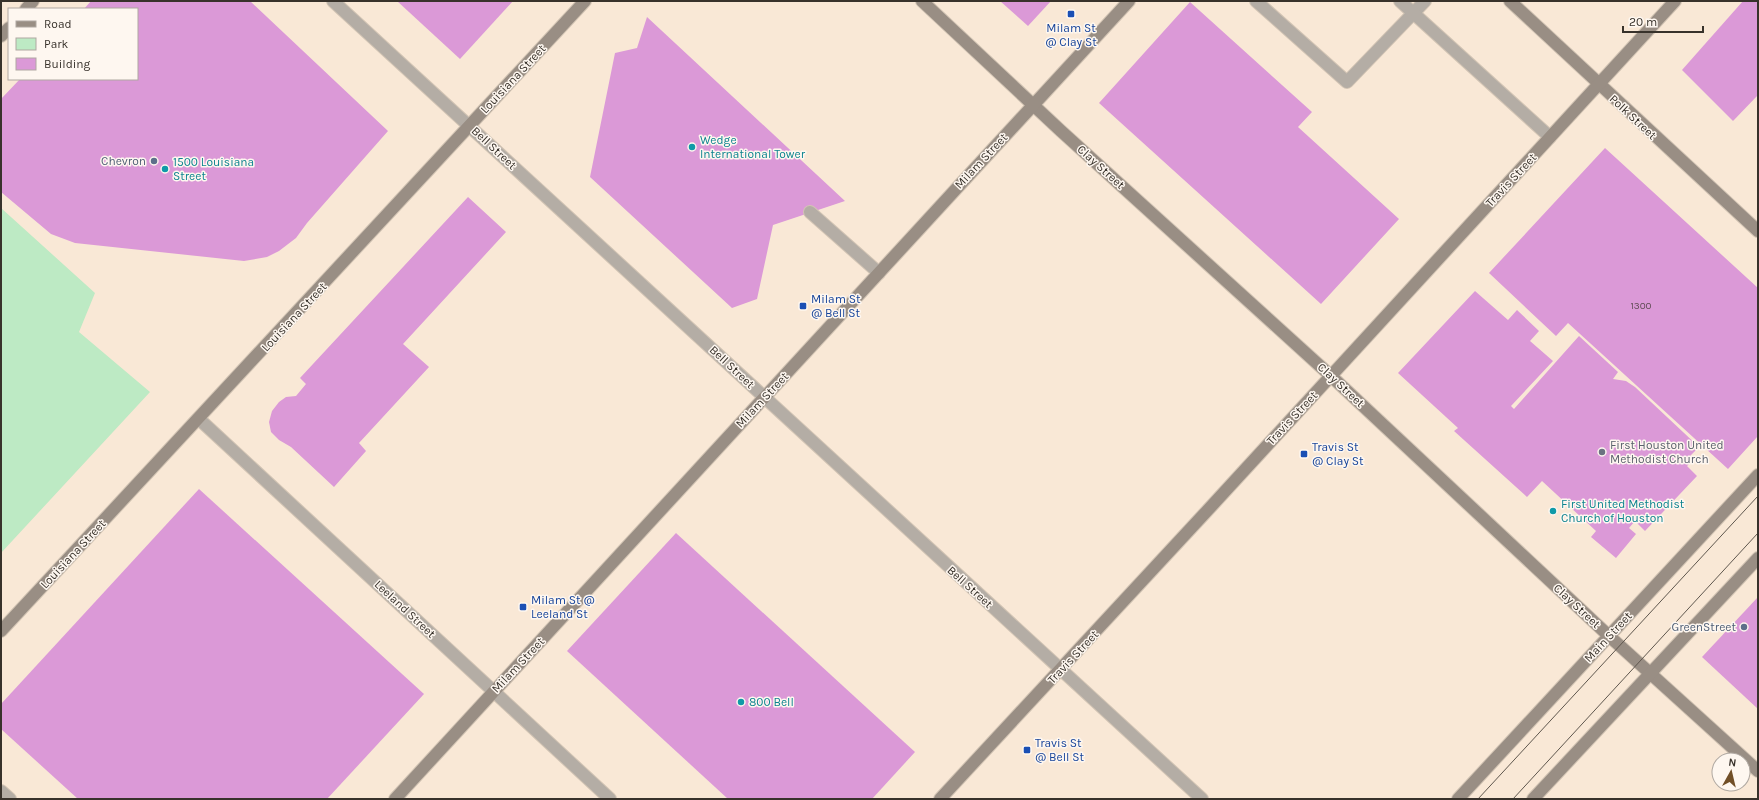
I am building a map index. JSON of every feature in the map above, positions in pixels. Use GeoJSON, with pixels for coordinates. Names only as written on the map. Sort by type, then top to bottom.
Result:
{"type":"FeatureCollection","features":[{"type":"Feature","properties":{"kind":"main road","name":"Louisiana Street"},"geometry":{"type":"LineString","coordinates":[[1,632],[585,1]]}},
{"type":"Feature","properties":{"kind":"main road","name":"Clay Street"},"geometry":{"type":"LineString","coordinates":[[922,1],[1033,105],[1331,376],[1609,636],[1758,771]]}},
{"type":"Feature","properties":{"kind":"main road","name":"Milam Street"},"geometry":{"type":"LineString","coordinates":[[395,799],[1128,1]]}},
{"type":"Feature","properties":{"kind":"main road","name":"Polk Street"},"geometry":{"type":"LineString","coordinates":[[1510,1],[1758,231]]}},
{"type":"Feature","properties":{"kind":"main road","name":"Travis Street"},"geometry":{"type":"LineString","coordinates":[[940,799],[1061,670],[1675,1]]}},
{"type":"Feature","properties":{"kind":"main road","name":"Main Street"},"geometry":{"type":"LineString","coordinates":[[1458,799],[1758,475]]}},
{"type":"Feature","properties":{"kind":"main road"},"geometry":{"type":"LineString","coordinates":[[1533,799],[1758,558]]}},
{"type":"Feature","properties":{"kind":"street","name":"Bell Street"},"geometry":{"type":"LineString","coordinates":[[333,1],[1202,799]]}},
{"type":"Feature","properties":{"kind":"street"},"geometry":{"type":"LineString","coordinates":[[1256,1],[1346,82],[1425,1]]}},
{"type":"Feature","properties":{"kind":"street"},"geometry":{"type":"LineString","coordinates":[[1400,1],[1550,137]]}},
{"type":"Feature","properties":{"kind":"street"},"geometry":{"type":"LineString","coordinates":[[810,212],[879,273]]}},
{"type":"Feature","properties":{"kind":"street","name":"Leeland Street"},"geometry":{"type":"LineString","coordinates":[[199,419],[610,799]]}},
{"type":"Feature","properties":{"kind":"street"},"geometry":{"type":"LineString","coordinates":[[1,791],[10,799]]}},
{"type":"Feature","properties":{"kind":"green space"},"geometry":{"type":"Polygon","coordinates":[[[1,208],[95,293],[79,332],[150,392],[1,553],[1,208]]]}},
{"type":"Feature","properties":{"kind":"building","name":"1500 Louisiana Street"},"geometry":{"type":"Polygon","coordinates":[[[91,1],[250,1],[388,131],[307,223],[296,238],[279,251],[267,257],[244,261],[75,243],[51,234],[1,192],[1,99],[19,80],[138,80],[138,8],[85,8],[91,1]]]}},
{"type":"Feature","properties":{"kind":"building"},"geometry":{"type":"Polygon","coordinates":[[[397,1],[513,1],[460,59],[397,1]]]}},
{"type":"Feature","properties":{"kind":"building"},"geometry":{"type":"Polygon","coordinates":[[[1000,1],[1051,1],[1028,26],[1000,1]]]}},
{"type":"Feature","properties":{"kind":"building"},"geometry":{"type":"Polygon","coordinates":[[[1743,1],[1758,1],[1758,95],[1733,121],[1682,70],[1743,1]]]}},
{"type":"Feature","properties":{"kind":"building"},"geometry":{"type":"Polygon","coordinates":[[[1190,2],[1312,112],[1298,127],[1399,219],[1321,304],[1099,103],[1190,2]]]}},
{"type":"Feature","properties":{"kind":"building","name":"Wedge International Tower"},"geometry":{"type":"Polygon","coordinates":[[[647,17],[845,201],[773,225],[757,299],[732,308],[590,177],[615,53],[637,48],[647,17]]]}},
{"type":"Feature","properties":{"kind":"building"},"geometry":{"type":"Polygon","coordinates":[[[1605,148],[1758,288],[1758,436],[1728,469],[1568,323],[1556,336],[1489,273],[1605,148]]]}},
{"type":"Feature","properties":{"kind":"building"},"geometry":{"type":"Polygon","coordinates":[[[468,197],[506,232],[403,344],[429,367],[359,443],[366,451],[334,487],[291,447],[279,440],[271,432],[269,422],[272,411],[279,402],[286,397],[296,396],[306,384],[300,378],[468,197]]]}},
{"type":"Feature","properties":{"kind":"building","name":"First Houston United Methodist Church"},"geometry":{"type":"Polygon","coordinates":[[[1475,291],[1508,320],[1517,310],[1539,331],[1530,341],[1553,361],[1511,406],[1514,409],[1579,336],[1618,372],[1613,379],[1626,381],[1635,387],[1699,447],[1690,456],[1693,460],[1687,466],[1697,476],[1645,531],[1635,521],[1629,528],[1636,534],[1616,558],[1591,537],[1596,531],[1542,481],[1527,497],[1454,431],[1458,428],[1398,373],[1475,291]]]}},
{"type":"Feature","properties":{"kind":"building"},"geometry":{"type":"Polygon","coordinates":[[[199,489],[424,694],[327,799],[78,799],[1,729],[1,704],[199,489]]]}},
{"type":"Feature","properties":{"kind":"building","name":"800 Bell"},"geometry":{"type":"Polygon","coordinates":[[[676,533],[915,752],[872,799],[728,799],[567,651],[676,533]]]}},
{"type":"Feature","properties":{"kind":"building","name":"GreenStreet"},"geometry":{"type":"Polygon","coordinates":[[[1758,597],[1758,709],[1702,657],[1758,597]]]}},
{"type":"Feature","properties":{"kind":"tram line"},"geometry":{"type":"LineString","coordinates":[[1478,799],[1758,496]]}},
{"type":"Feature","properties":{"kind":"tram line"},"geometry":{"type":"LineString","coordinates":[[1513,799],[1758,533]]}},
{"type":"Feature","properties":{"kind":"place","name":"Milam St @ Clay St"},"geometry":{"type":"Point","coordinates":[1071,14]}},
{"type":"Feature","properties":{"kind":"place","name":"Wedge International Tower"},"geometry":{"type":"Point","coordinates":[692,147]}},
{"type":"Feature","properties":{"kind":"place","name":"Chevron"},"geometry":{"type":"Point","coordinates":[154,161]}},
{"type":"Feature","properties":{"kind":"place","name":"1500 Louisiana Street"},"geometry":{"type":"Point","coordinates":[165,169]}},
{"type":"Feature","properties":{"kind":"place","name":"Milam St @ Bell St"},"geometry":{"type":"Point","coordinates":[803,306]}},
{"type":"Feature","properties":{"kind":"place","name":"First Houston United Methodist Church"},"geometry":{"type":"Point","coordinates":[1602,452]}},
{"type":"Feature","properties":{"kind":"place","name":"Travis St @ Clay St"},"geometry":{"type":"Point","coordinates":[1304,454]}},
{"type":"Feature","properties":{"kind":"place","name":"First United Methodist Church of Houston"},"geometry":{"type":"Point","coordinates":[1553,511]}},
{"type":"Feature","properties":{"kind":"place","name":"Milam St @ Leeland St"},"geometry":{"type":"Point","coordinates":[523,607]}},
{"type":"Feature","properties":{"kind":"place","name":"GreenStreet"},"geometry":{"type":"Point","coordinates":[1744,627]}},
{"type":"Feature","properties":{"kind":"place","name":"800 Bell"},"geometry":{"type":"Point","coordinates":[741,702]}},
{"type":"Feature","properties":{"kind":"place","name":"Travis St @ Bell St"},"geometry":{"type":"Point","coordinates":[1027,750]}}]}
